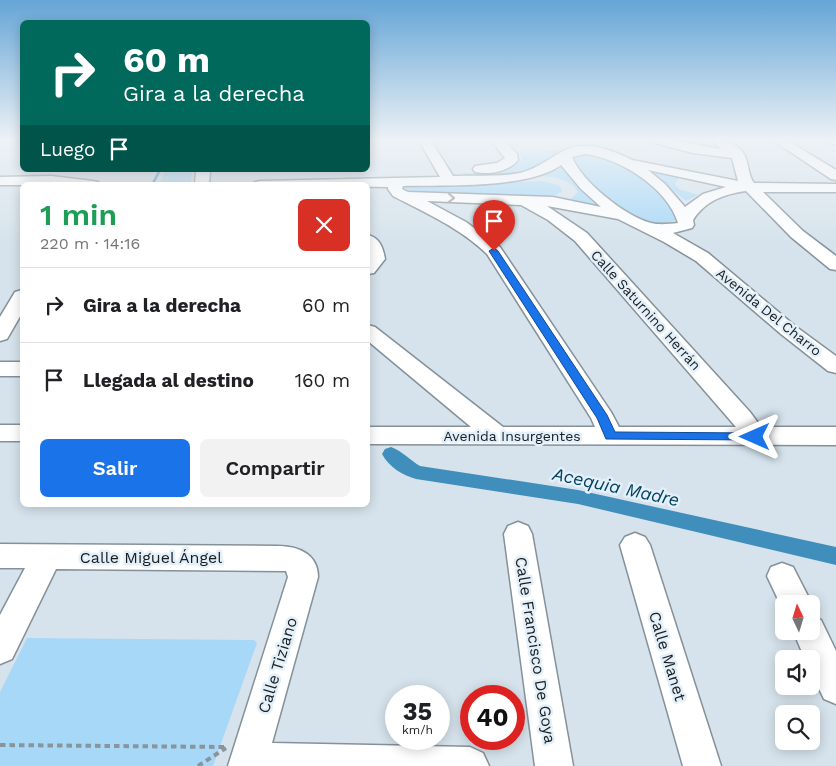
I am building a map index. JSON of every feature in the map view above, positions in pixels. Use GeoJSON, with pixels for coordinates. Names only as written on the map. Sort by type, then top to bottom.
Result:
{"type":"FeatureCollection","features":[{"type":"Feature","properties":{"kind":"street"},"geometry":{"type":"LineString","coordinates":[[421,175],[521,177],[560,183],[572,193],[553,202]]}},
{"type":"Feature","properties":{"kind":"street"},"geometry":{"type":"LineString","coordinates":[[370,195],[401,189],[454,175]]}},
{"type":"Feature","properties":{"kind":"street"},"geometry":{"type":"LineString","coordinates":[[521,177],[527,175]]}},
{"type":"Feature","properties":{"kind":"street"},"geometry":{"type":"LineString","coordinates":[[575,175],[580,181],[625,217]]}},
{"type":"Feature","properties":{"kind":"street","name":"Avenida Del Charro"},"geometry":{"type":"LineString","coordinates":[[646,175],[665,192],[686,222],[687,233],[702,258]]}},
{"type":"Feature","properties":{"kind":"street"},"geometry":{"type":"LineString","coordinates":[[684,175],[748,187],[836,188]]}},
{"type":"Feature","properties":{"kind":"street"},"geometry":{"type":"LineString","coordinates":[[743,175],[748,187],[797,234],[836,265]]}},
{"type":"Feature","properties":{"kind":"street"},"geometry":{"type":"LineString","coordinates":[[694,177],[684,181],[683,184],[694,191],[709,196]]}},
{"type":"Feature","properties":{"kind":"street"},"geometry":{"type":"LineString","coordinates":[[0,193],[5,181],[51,180],[66,182]]}},
{"type":"Feature","properties":{"kind":"street"},"geometry":{"type":"LineString","coordinates":[[644,226],[671,229],[686,222],[690,209],[709,196],[748,187]]}},
{"type":"Feature","properties":{"kind":"street"},"geometry":{"type":"LineString","coordinates":[[370,188],[553,202],[625,217]]}},
{"type":"Feature","properties":{"kind":"street"},"geometry":{"type":"LineString","coordinates":[[401,189],[470,231],[485,241],[494,251],[603,418],[611,436]]}},
{"type":"Feature","properties":{"kind":"street","name":"Calle Saturnino Herrán"},"geometry":{"type":"LineString","coordinates":[[522,200],[555,216],[581,237],[742,418],[755,437]]}},
{"type":"Feature","properties":{"kind":"street","name":"Avenida Del Charro"},"geometry":{"type":"LineString","coordinates":[[625,217],[670,238],[702,258],[788,330],[836,366]]}},
{"type":"Feature","properties":{"kind":"street"},"geometry":{"type":"LineString","coordinates":[[370,243],[374,248],[376,259],[370,266]]}},
{"type":"Feature","properties":{"kind":"street"},"geometry":{"type":"LineString","coordinates":[[0,334],[16,302]]}},
{"type":"Feature","properties":{"kind":"street"},"geometry":{"type":"LineString","coordinates":[[370,333],[497,436]]}},
{"type":"Feature","properties":{"kind":"street"},"geometry":{"type":"LineString","coordinates":[[0,368],[20,369]]}},
{"type":"Feature","properties":{"kind":"street"},"geometry":{"type":"LineString","coordinates":[[0,433],[20,434]]}},
{"type":"Feature","properties":{"kind":"street","name":"Avenida Insurgentes"},"geometry":{"type":"LineString","coordinates":[[370,436],[611,436],[834,439]]}},
{"type":"Feature","properties":{"kind":"street","name":"Calle Francisco De Goya"},"geometry":{"type":"LineString","coordinates":[[518,534],[554,766]]}},
{"type":"Feature","properties":{"kind":"street","name":"Calle Manet"},"geometry":{"type":"LineString","coordinates":[[635,546],[702,766]]}},
{"type":"Feature","properties":{"kind":"street","name":"Calle Miguel Ángel"},"geometry":{"type":"LineString","coordinates":[[0,556],[278,558],[292,559],[301,565]]}},
{"type":"Feature","properties":{"kind":"street"},"geometry":{"type":"LineString","coordinates":[[0,648],[47,556]]}},
{"type":"Feature","properties":{"kind":"street","name":"Calle Tiziano"},"geometry":{"type":"LineString","coordinates":[[247,764],[300,590],[304,572],[301,565]]}},
{"type":"Feature","properties":{"kind":"street"},"geometry":{"type":"LineString","coordinates":[[782,576],[792,595]]}},
{"type":"Feature","properties":{"kind":"street"},"geometry":{"type":"LineString","coordinates":[[813,640],[836,687]]}},
{"type":"Feature","properties":{"kind":"street"},"geometry":{"type":"LineString","coordinates":[[247,764],[470,766]]}},
{"type":"Feature","properties":{"kind":"path"},"geometry":{"type":"LineString","coordinates":[[0,745],[227,748],[198,766]]}},
{"type":"Feature","properties":{"kind":"shaded area"},"geometry":{"type":"Polygon","coordinates":[[[164,175],[192,175],[191,182],[160,182],[164,175]]]}},
{"type":"Feature","properties":{"kind":"shaded area"},"geometry":{"type":"Polygon","coordinates":[[[567,175],[599,206],[570,200],[578,192],[566,181],[539,176],[567,175]]]}},
{"type":"Feature","properties":{"kind":"shaded area"},"geometry":{"type":"Polygon","coordinates":[[[583,175],[638,175],[658,191],[676,217],[674,221],[668,223],[656,223],[642,218],[618,205],[583,175]]]}},
{"type":"Feature","properties":{"kind":"shaded area"},"geometry":{"type":"Polygon","coordinates":[[[654,175],[680,177],[675,184],[679,189],[698,195],[686,201],[654,175]]]}},
{"type":"Feature","properties":{"kind":"shaded area"},"geometry":{"type":"Polygon","coordinates":[[[543,181],[560,186],[562,192],[555,195],[542,196],[407,192],[404,189],[407,185],[543,181]]]}},
{"type":"Feature","properties":{"kind":"shaded area"},"geometry":{"type":"Polygon","coordinates":[[[27,638],[254,640],[257,643],[213,766],[0,766],[0,692],[27,638]]]}},
{"type":"Feature","properties":{"kind":"waterway","name":"Acequia Madre"},"geometry":{"type":"LineString","coordinates":[[154,182],[157,175]]}},
{"type":"Feature","properties":{"kind":"waterway","name":"Acequia Madre"},"geometry":{"type":"LineString","coordinates":[[391,454],[401,464],[416,472],[578,497],[836,556]]}},
{"type":"Feature","properties":{"kind":"route"},"geometry":{"type":"LineString","coordinates":[[494,251],[603,418],[611,436],[755,437]]}}]}
